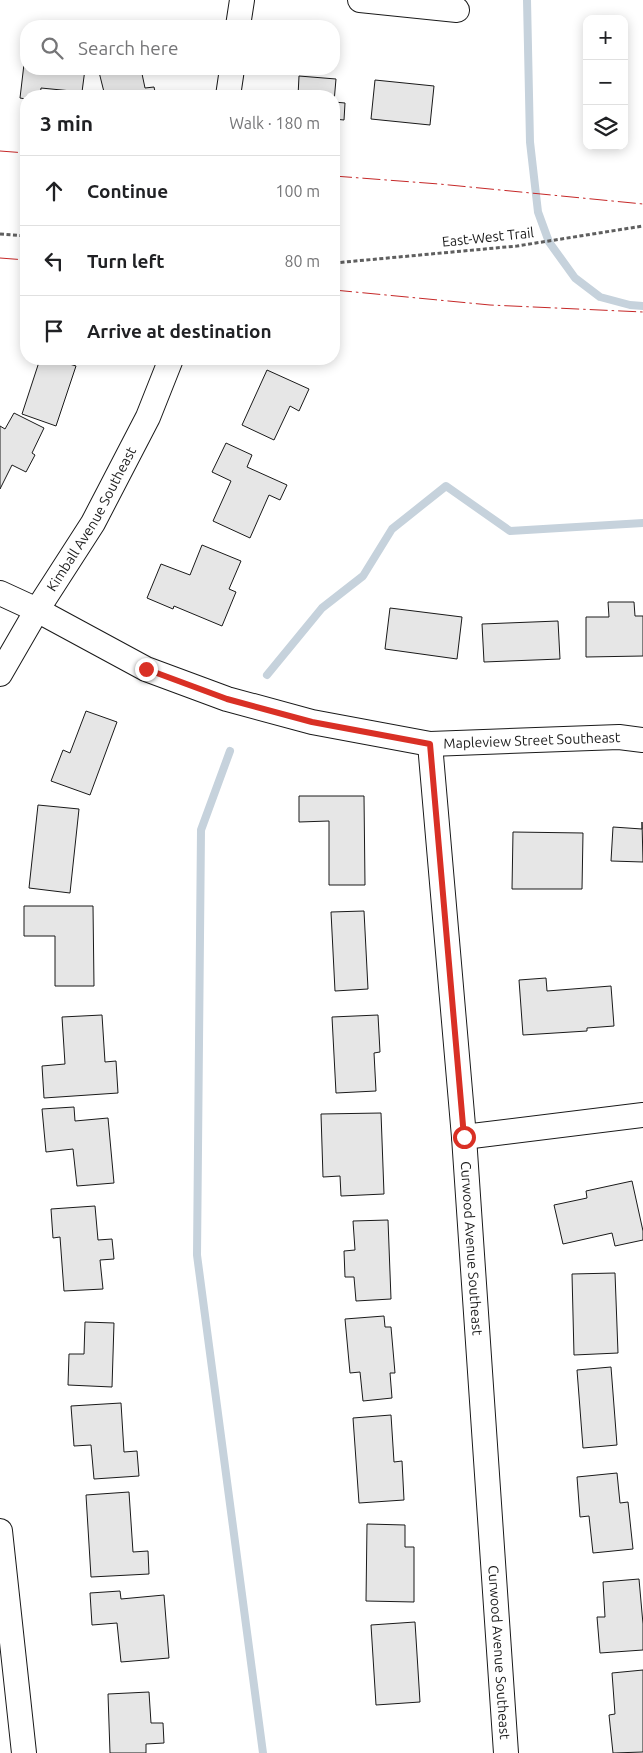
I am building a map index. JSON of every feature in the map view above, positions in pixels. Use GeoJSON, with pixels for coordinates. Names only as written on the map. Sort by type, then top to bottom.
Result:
{"type":"FeatureCollection","features":[{"type":"Feature","properties":{"kind":"street"},"geometry":{"type":"LineString","coordinates":[[239,20],[242,0]]}},
{"type":"Feature","properties":{"kind":"street"},"geometry":{"type":"LineString","coordinates":[[360,0],[457,10]]}},
{"type":"Feature","properties":{"kind":"street"},"geometry":{"type":"LineString","coordinates":[[229,90],[231,75]]}},
{"type":"Feature","properties":{"kind":"street","name":"Kimball Avenue Southeast"},"geometry":{"type":"LineString","coordinates":[[0,674],[37,610],[93,522],[148,417],[169,365]]}},
{"type":"Feature","properties":{"kind":"street","name":"Mapleview Street Southeast"},"geometry":{"type":"LineString","coordinates":[[0,593],[37,610],[146,669],[227,699],[312,722],[430,744],[619,737],[643,740]]}},
{"type":"Feature","properties":{"kind":"street","name":"Curwood Avenue Southeast"},"geometry":{"type":"LineString","coordinates":[[430,744],[464,1137],[506,1753]]}},
{"type":"Feature","properties":{"kind":"street"},"geometry":{"type":"LineString","coordinates":[[464,1137],[643,1115]]}},
{"type":"Feature","properties":{"kind":"street"},"geometry":{"type":"LineString","coordinates":[[0,1531],[24,1753]]}},
{"type":"Feature","properties":{"kind":"path","name":"East-West Trail"},"geometry":{"type":"LineString","coordinates":[[340,262],[517,246],[643,226]]}},
{"type":"Feature","properties":{"kind":"path"},"geometry":{"type":"LineString","coordinates":[[0,234],[20,236]]}},
{"type":"Feature","properties":{"kind":"building"},"geometry":{"type":"Polygon","coordinates":[[[23,75],[84,75],[82,90],[41,88],[41,90],[21,90],[23,75]]]}},
{"type":"Feature","properties":{"kind":"building"},"geometry":{"type":"Polygon","coordinates":[[[100,75],[142,75],[145,88],[154,87],[155,90],[104,90],[100,75]]]}},
{"type":"Feature","properties":{"kind":"building"},"geometry":{"type":"Polygon","coordinates":[[[299,76],[336,79],[335,90],[298,90],[299,76]]]}},
{"type":"Feature","properties":{"kind":"building"},"geometry":{"type":"Polygon","coordinates":[[[375,80],[434,86],[430,125],[371,119],[375,80]]]}},
{"type":"Feature","properties":{"kind":"building"},"geometry":{"type":"Polygon","coordinates":[[[340,103],[345,103],[344,120],[340,120],[340,103]]]}},
{"type":"Feature","properties":{"kind":"building"},"geometry":{"type":"Polygon","coordinates":[[[38,365],[76,366],[56,426],[22,414],[38,365]]]}},
{"type":"Feature","properties":{"kind":"building"},"geometry":{"type":"Polygon","coordinates":[[[267,370],[309,389],[299,411],[290,406],[274,440],[242,425],[267,370]]]}},
{"type":"Feature","properties":{"kind":"building"},"geometry":{"type":"Polygon","coordinates":[[[14,413],[44,428],[32,453],[35,455],[26,472],[12,465],[0,489],[0,426],[5,429],[14,413]]]}},
{"type":"Feature","properties":{"kind":"building"},"geometry":{"type":"Polygon","coordinates":[[[226,443],[252,455],[247,467],[287,485],[280,500],[269,495],[250,538],[213,521],[231,481],[212,472],[226,443]]]}},
{"type":"Feature","properties":{"kind":"building"},"geometry":{"type":"Polygon","coordinates":[[[202,545],[241,561],[229,589],[236,592],[222,626],[174,606],[173,609],[147,598],[161,564],[190,575],[202,545]]]}},
{"type":"Feature","properties":{"kind":"building"},"geometry":{"type":"Polygon","coordinates":[[[608,602],[634,602],[635,616],[643,616],[643,656],[586,657],[586,617],[609,617],[608,602]]]}},
{"type":"Feature","properties":{"kind":"building"},"geometry":{"type":"Polygon","coordinates":[[[390,608],[462,617],[457,659],[385,649],[390,608]]]}},
{"type":"Feature","properties":{"kind":"building"},"geometry":{"type":"Polygon","coordinates":[[[558,621],[560,659],[484,662],[482,624],[558,621]]]}},
{"type":"Feature","properties":{"kind":"building"},"geometry":{"type":"Polygon","coordinates":[[[86,711],[117,722],[90,795],[51,781],[63,750],[70,753],[86,711]]]}},
{"type":"Feature","properties":{"kind":"building"},"geometry":{"type":"Polygon","coordinates":[[[299,796],[364,796],[365,885],[329,885],[329,821],[299,822],[299,796]]]}},
{"type":"Feature","properties":{"kind":"building"},"geometry":{"type":"Polygon","coordinates":[[[38,805],[79,809],[70,893],[29,888],[38,805]]]}},
{"type":"Feature","properties":{"kind":"building"},"geometry":{"type":"Polygon","coordinates":[[[642,822],[643,862],[611,861],[613,827],[642,829],[642,822]]]}},
{"type":"Feature","properties":{"kind":"building"},"geometry":{"type":"Polygon","coordinates":[[[513,832],[583,833],[582,889],[512,889],[513,832]]]}},
{"type":"Feature","properties":{"kind":"building"},"geometry":{"type":"Polygon","coordinates":[[[24,906],[93,906],[94,986],[55,986],[55,936],[24,936],[24,906]]]}},
{"type":"Feature","properties":{"kind":"building"},"geometry":{"type":"Polygon","coordinates":[[[364,911],[368,989],[335,991],[331,912],[364,911]]]}},
{"type":"Feature","properties":{"kind":"building"},"geometry":{"type":"Polygon","coordinates":[[[546,978],[547,991],[611,986],[614,1026],[587,1028],[587,1031],[523,1035],[519,980],[546,978]]]}},
{"type":"Feature","properties":{"kind":"building"},"geometry":{"type":"Polygon","coordinates":[[[102,1015],[105,1062],[116,1061],[118,1093],[44,1098],[42,1066],[65,1064],[62,1017],[102,1015]]]}},
{"type":"Feature","properties":{"kind":"building"},"geometry":{"type":"Polygon","coordinates":[[[378,1015],[380,1052],[374,1053],[376,1091],[336,1093],[332,1017],[378,1015]]]}},
{"type":"Feature","properties":{"kind":"building"},"geometry":{"type":"Polygon","coordinates":[[[74,1107],[75,1121],[108,1118],[114,1183],[77,1186],[73,1149],[46,1152],[42,1109],[74,1107]]]}},
{"type":"Feature","properties":{"kind":"building"},"geometry":{"type":"Polygon","coordinates":[[[381,1113],[384,1194],[341,1196],[340,1176],[323,1177],[321,1114],[381,1113]]]}},
{"type":"Feature","properties":{"kind":"building"},"geometry":{"type":"Polygon","coordinates":[[[632,1181],[643,1231],[643,1240],[615,1246],[612,1233],[563,1244],[554,1205],[587,1198],[586,1191],[632,1181]]]}},
{"type":"Feature","properties":{"kind":"building"},"geometry":{"type":"Polygon","coordinates":[[[95,1206],[98,1240],[112,1239],[114,1259],[100,1260],[103,1289],[64,1291],[60,1237],[53,1238],[51,1209],[95,1206]]]}},
{"type":"Feature","properties":{"kind":"building"},"geometry":{"type":"Polygon","coordinates":[[[388,1220],[391,1299],[356,1301],[354,1277],[345,1277],[344,1251],[355,1250],[353,1221],[388,1220]]]}},
{"type":"Feature","properties":{"kind":"building"},"geometry":{"type":"Polygon","coordinates":[[[615,1273],[618,1353],[574,1355],[572,1274],[615,1273]]]}},
{"type":"Feature","properties":{"kind":"building"},"geometry":{"type":"Polygon","coordinates":[[[384,1316],[385,1327],[391,1327],[395,1373],[390,1373],[392,1398],[363,1401],[360,1372],[350,1373],[345,1319],[384,1316]]]}},
{"type":"Feature","properties":{"kind":"building"},"geometry":{"type":"Polygon","coordinates":[[[85,1322],[114,1323],[112,1387],[68,1385],[69,1354],[84,1354],[85,1322]]]}},
{"type":"Feature","properties":{"kind":"building"},"geometry":{"type":"Polygon","coordinates":[[[611,1367],[617,1445],[583,1448],[577,1370],[611,1367]]]}},
{"type":"Feature","properties":{"kind":"building"},"geometry":{"type":"Polygon","coordinates":[[[121,1403],[124,1452],[137,1451],[139,1476],[94,1479],[91,1445],[74,1446],[71,1406],[121,1403]]]}},
{"type":"Feature","properties":{"kind":"building"},"geometry":{"type":"Polygon","coordinates":[[[391,1415],[394,1462],[402,1461],[404,1500],[359,1503],[353,1418],[391,1415]]]}},
{"type":"Feature","properties":{"kind":"building"},"geometry":{"type":"Polygon","coordinates":[[[617,1473],[620,1503],[628,1502],[633,1549],[593,1553],[589,1516],[580,1517],[577,1477],[617,1473]]]}},
{"type":"Feature","properties":{"kind":"building"},"geometry":{"type":"Polygon","coordinates":[[[129,1492],[133,1552],[148,1551],[149,1574],[91,1577],[86,1495],[129,1492]]]}},
{"type":"Feature","properties":{"kind":"building"},"geometry":{"type":"Polygon","coordinates":[[[367,1524],[405,1525],[405,1547],[414,1547],[414,1602],[366,1601],[367,1524]]]}},
{"type":"Feature","properties":{"kind":"building"},"geometry":{"type":"Polygon","coordinates":[[[639,1579],[643,1650],[600,1653],[597,1617],[605,1617],[603,1582],[639,1579]]]}},
{"type":"Feature","properties":{"kind":"building"},"geometry":{"type":"Polygon","coordinates":[[[120,1591],[121,1599],[164,1595],[169,1658],[121,1662],[117,1623],[92,1625],[90,1593],[120,1591]]]}},
{"type":"Feature","properties":{"kind":"building"},"geometry":{"type":"Polygon","coordinates":[[[415,1622],[420,1702],[376,1705],[371,1625],[415,1622]]]}},
{"type":"Feature","properties":{"kind":"building"},"geometry":{"type":"Polygon","coordinates":[[[643,1670],[643,1752],[613,1753],[609,1715],[615,1714],[612,1673],[643,1670]]]}},
{"type":"Feature","properties":{"kind":"building"},"geometry":{"type":"Polygon","coordinates":[[[149,1692],[151,1723],[163,1723],[164,1743],[146,1744],[146,1753],[110,1753],[108,1694],[149,1692]]]}},
{"type":"Feature","properties":{"kind":"waterway"},"geometry":{"type":"LineString","coordinates":[[527,0],[530,142],[538,212],[549,242],[575,278],[600,297],[630,305],[643,306]]}},
{"type":"Feature","properties":{"kind":"waterway"},"geometry":{"type":"LineString","coordinates":[[267,675],[322,608],[363,576],[392,529],[446,486],[510,531],[643,523]]}},
{"type":"Feature","properties":{"kind":"waterway"},"geometry":{"type":"LineString","coordinates":[[230,751],[201,830],[197,1255],[263,1753]]}},
{"type":"Feature","properties":{"kind":"power"},"geometry":{"type":"LineString","coordinates":[[0,151],[20,153]]}},
{"type":"Feature","properties":{"kind":"power"},"geometry":{"type":"LineString","coordinates":[[340,176],[643,204]]}},
{"type":"Feature","properties":{"kind":"power"},"geometry":{"type":"LineString","coordinates":[[0,258],[20,260]]}},
{"type":"Feature","properties":{"kind":"power"},"geometry":{"type":"LineString","coordinates":[[340,291],[490,305],[643,312]]}},
{"type":"Feature","properties":{"kind":"route"},"geometry":{"type":"LineString","coordinates":[[146,669],[227,699],[312,722],[430,744],[464,1137]]}}]}
